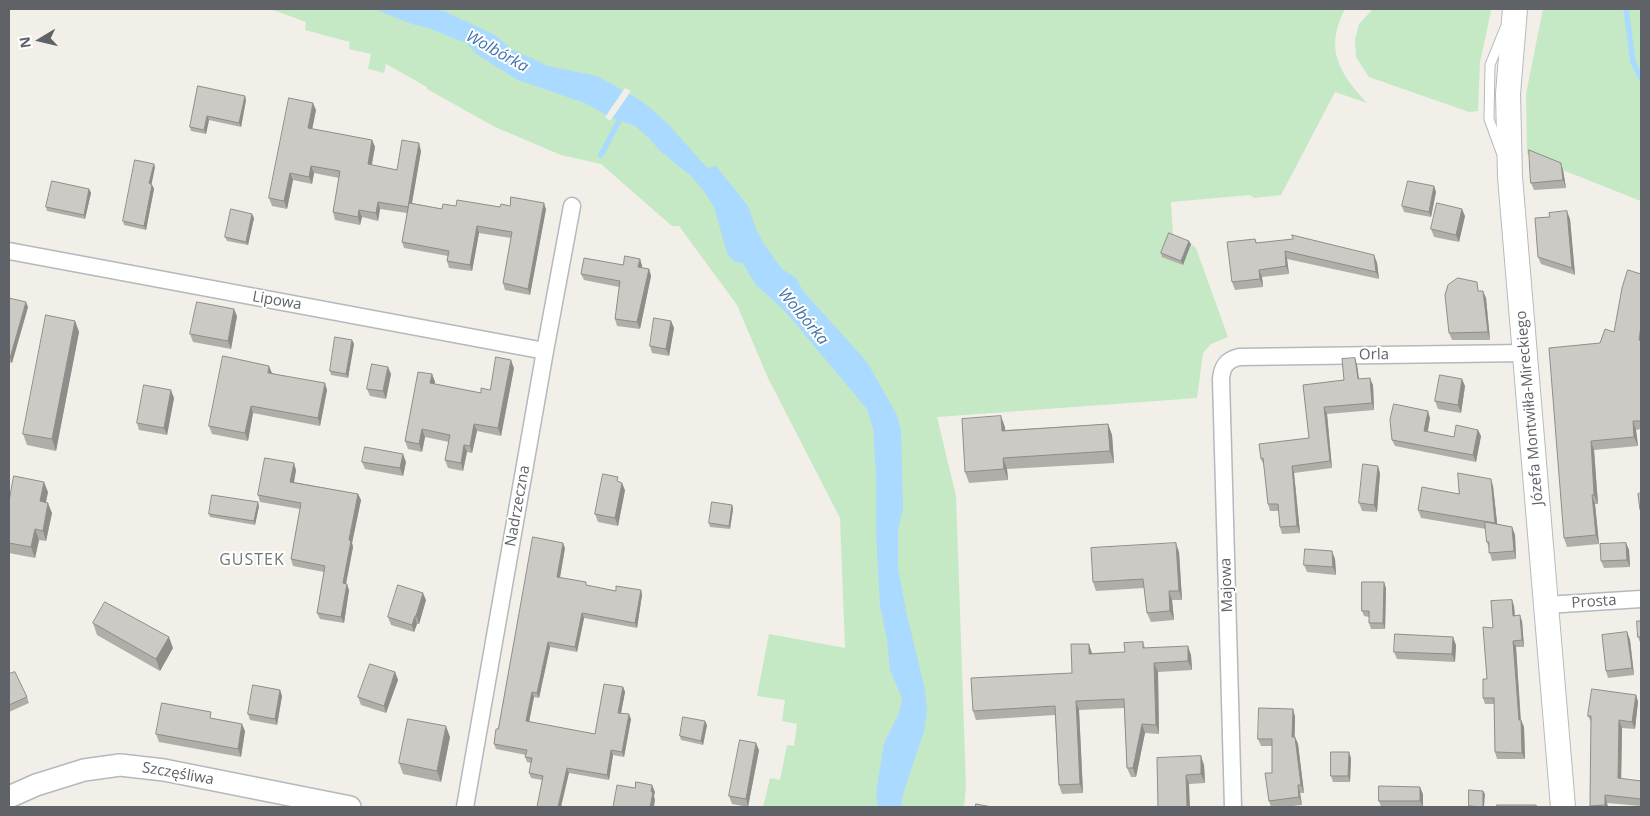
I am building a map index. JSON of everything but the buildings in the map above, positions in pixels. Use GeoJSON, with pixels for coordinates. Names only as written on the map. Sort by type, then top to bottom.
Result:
{"type":"FeatureCollection","features":[{"type":"Feature","properties":{"kind":"main road","name":"Józefa Montwiłła-Mireckiego"},"geometry":{"type":"LineString","coordinates":[[1514,9],[1508,94],[1510,177],[1563,807]]}},
{"type":"Feature","properties":{"kind":"street","name":"Nadrzeczna"},"geometry":{"type":"LineString","coordinates":[[465,807],[572,206]]}},
{"type":"Feature","properties":{"kind":"street","name":"Lipowa"},"geometry":{"type":"LineString","coordinates":[[9,251],[545,351]]}},
{"type":"Feature","properties":{"kind":"street","name":"Orla"},"geometry":{"type":"LineString","coordinates":[[1225,365],[1231,359],[1240,357],[1525,353]]}},
{"type":"Feature","properties":{"kind":"street","name":"Majowa"},"geometry":{"type":"LineString","coordinates":[[1225,365],[1221,379],[1233,807]]}},
{"type":"Feature","properties":{"kind":"street","name":"Prosta"},"geometry":{"type":"LineString","coordinates":[[1546,605],[1641,600]]}},
{"type":"Feature","properties":{"kind":"street","name":"Szczęśliwa"},"geometry":{"type":"LineString","coordinates":[[9,797],[36,785],[84,770],[120,765],[164,770],[350,807]]}},
{"type":"Feature","properties":{"kind":"green space"},"geometry":{"type":"Polygon","coordinates":[[[270,9],[1345,9],[1339,23],[1335,48],[1342,71],[1367,103],[1335,92],[1281,195],[1254,198],[1250,195],[1171,202],[1173,236],[1182,265],[1191,244],[1196,248],[1228,337],[1211,344],[1203,353],[1197,398],[937,417],[956,496],[966,787],[964,807],[763,807],[770,778],[780,780],[787,745],[794,746],[797,724],[782,721],[785,700],[757,696],[769,634],[845,648],[840,518],[768,378],[737,305],[679,226],[672,226],[601,164],[561,155],[495,127],[386,64],[384,73],[368,69],[371,54],[349,49],[350,42],[305,30],[306,22],[270,9]]]}},
{"type":"Feature","properties":{"kind":"green space"},"geometry":{"type":"Polygon","coordinates":[[[1373,9],[1488,9],[1491,11],[1480,62],[1478,111],[1469,112],[1369,77],[1356,57],[1355,40],[1359,24],[1373,9]]]}},
{"type":"Feature","properties":{"kind":"green space"},"geometry":{"type":"Polygon","coordinates":[[[1543,9],[1641,9],[1641,201],[1532,158],[1527,153],[1526,94],[1543,9]]]}},
{"type":"Feature","properties":{"kind":"water","name":"Wolbórka"},"geometry":{"type":"Polygon","coordinates":[[[374,9],[436,9],[446,12],[495,35],[511,49],[548,66],[597,76],[640,100],[670,126],[707,168],[716,166],[748,206],[756,229],[765,246],[782,269],[796,278],[803,291],[867,362],[897,415],[901,431],[903,508],[898,530],[898,568],[925,690],[927,711],[924,731],[903,794],[901,807],[878,807],[876,793],[884,743],[899,713],[902,698],[890,670],[887,639],[880,605],[873,428],[867,409],[784,310],[755,284],[743,263],[735,262],[727,253],[714,207],[703,190],[690,175],[660,151],[635,126],[610,117],[585,103],[518,80],[476,54],[468,44],[374,9]]]}},
{"type":"Feature","properties":{"kind":"pier"},"geometry":{"type":"Polygon","coordinates":[[[625,88],[631,91],[611,120],[609,120],[605,117],[625,88]]]}},
{"type":"Feature","properties":{"kind":"waterway"},"geometry":{"type":"LineString","coordinates":[[1626,9],[1633,62],[1641,78]]}},
{"type":"Feature","properties":{"kind":"waterway"},"geometry":{"type":"LineString","coordinates":[[601,155],[622,115]]}},
{"type":"Feature","properties":{"kind":"district","name":"GUSTEK"},"geometry":{"type":"Point","coordinates":[252,560]}}]}
